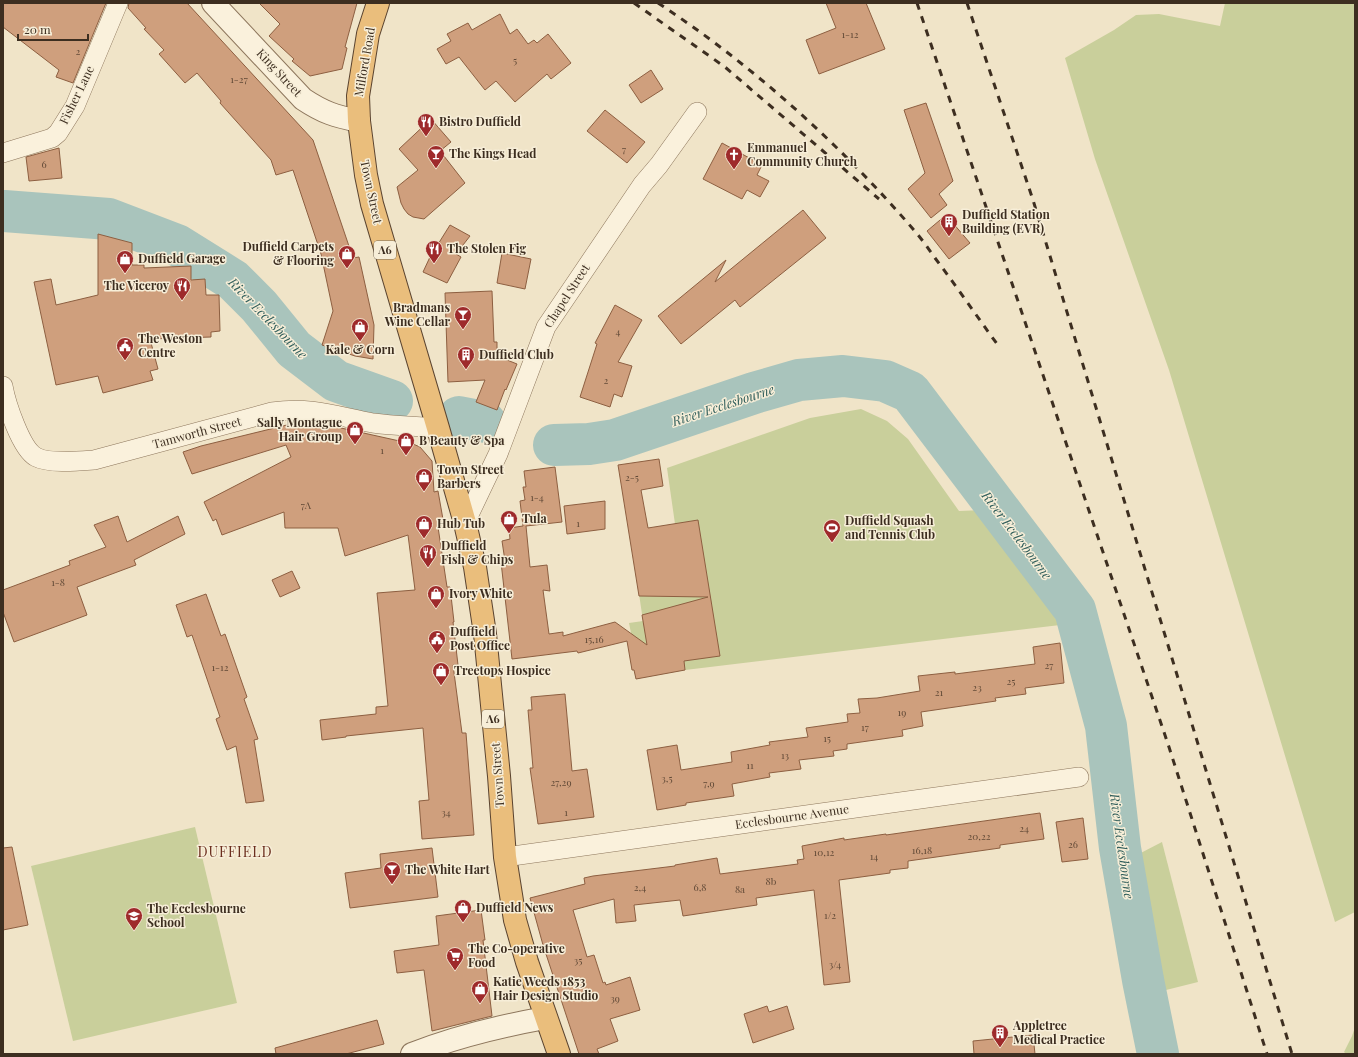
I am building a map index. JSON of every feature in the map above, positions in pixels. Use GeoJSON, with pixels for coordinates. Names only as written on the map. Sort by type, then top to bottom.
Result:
{"type":"FeatureCollection","features":[{"type":"Feature","properties":{"kind":"highway","name":"Milford Road"},"geometry":{"type":"LineString","coordinates":[[359,122],[358,96],[362,68],[368,34],[378,3]]}},
{"type":"Feature","properties":{"kind":"highway","name":"Town Street"},"geometry":{"type":"LineString","coordinates":[[359,122],[366,175],[372,204],[465,523],[475,567],[485,634],[499,776],[504,858],[515,920],[559,1054]]}},
{"type":"Feature","properties":{"kind":"street","name":"Fisher Lane"},"geometry":{"type":"LineString","coordinates":[[3,153],[52,138],[58,133],[75,106],[118,3]]}},
{"type":"Feature","properties":{"kind":"street","name":"King Street"},"geometry":{"type":"LineString","coordinates":[[213,3],[303,99],[321,110],[337,117],[359,122]]}},
{"type":"Feature","properties":{"kind":"street","name":"Chapel Street"},"geometry":{"type":"LineString","coordinates":[[465,523],[498,454],[546,326],[642,185],[659,165],[697,112]]}},
{"type":"Feature","properties":{"kind":"street","name":"Tamworth Street"},"geometry":{"type":"LineString","coordinates":[[3,386],[4,395],[18,432],[35,457],[44,460],[94,460],[272,412],[291,410],[316,411],[373,423],[437,425]]}},
{"type":"Feature","properties":{"kind":"street","name":"Ecclesbourne Avenue"},"geometry":{"type":"LineString","coordinates":[[504,858],[1079,777]]}},
{"type":"Feature","properties":{"kind":"street"},"geometry":{"type":"LineString","coordinates":[[412,1054],[433,1046],[546,1018]]}},
{"type":"Feature","properties":{"kind":"green space"},"geometry":{"type":"Polygon","coordinates":[[[1225,3],[1355,3],[1355,912],[1335,922],[1169,370],[1095,159],[1065,58],[1114,30],[1136,15],[1159,14],[1220,26],[1225,3]]]}},
{"type":"Feature","properties":{"kind":"green space","name":"Duffield Squash and Tennis Club"},"geometry":{"type":"Polygon","coordinates":[[[861,409],[887,421],[908,439],[959,511],[983,510],[1060,625],[685,670],[636,679],[634,670],[632,670],[628,644],[633,643],[629,623],[643,621],[638,587],[665,583],[656,527],[675,524],[667,468],[810,418],[861,409]]]}},
{"type":"Feature","properties":{"kind":"green space"},"geometry":{"type":"Polygon","coordinates":[[[195,827],[237,1003],[73,1041],[31,866],[195,827]]]}},
{"type":"Feature","properties":{"kind":"green space"},"geometry":{"type":"Polygon","coordinates":[[[1162,842],[1198,982],[1158,992],[1145,929],[1133,857],[1162,842]]]}},
{"type":"Feature","properties":{"kind":"green space"},"geometry":{"type":"Polygon","coordinates":[[[1355,1027],[1355,1054],[1346,1054],[1344,1052],[1355,1027]]]}},
{"type":"Feature","properties":{"kind":"building"},"geometry":{"type":"Polygon","coordinates":[[[3,3],[106,3],[73,83],[56,77],[59,70],[3,27],[3,3]]]}},
{"type":"Feature","properties":{"kind":"building"},"geometry":{"type":"Polygon","coordinates":[[[129,3],[187,3],[313,140],[353,258],[359,257],[374,325],[373,359],[355,356],[322,345],[333,311],[321,254],[293,170],[276,175],[271,160],[220,103],[221,101],[197,73],[185,83],[159,54],[164,50],[144,29],[146,28],[128,8],[129,3]]]}},
{"type":"Feature","properties":{"kind":"building"},"geometry":{"type":"Polygon","coordinates":[[[259,3],[357,3],[345,47],[347,48],[342,69],[310,76],[292,61],[294,59],[269,36],[280,24],[259,3]]]}},
{"type":"Feature","properties":{"kind":"building"},"geometry":{"type":"Polygon","coordinates":[[[826,3],[866,3],[885,49],[819,74],[806,40],[836,28],[826,3]]]}},
{"type":"Feature","properties":{"kind":"building"},"geometry":{"type":"Polygon","coordinates":[[[500,14],[510,34],[517,29],[528,44],[534,40],[537,43],[548,34],[571,63],[551,79],[547,74],[515,102],[496,81],[485,90],[459,57],[446,64],[437,49],[451,41],[447,34],[468,23],[472,30],[500,14]]]}},
{"type":"Feature","properties":{"kind":"building"},"geometry":{"type":"Polygon","coordinates":[[[651,70],[663,89],[641,103],[629,85],[651,70]]]}},
{"type":"Feature","properties":{"kind":"building"},"geometry":{"type":"Polygon","coordinates":[[[926,103],[953,181],[939,194],[947,205],[931,218],[908,189],[925,173],[904,110],[926,103]]]}},
{"type":"Feature","properties":{"kind":"building"},"geometry":{"type":"Polygon","coordinates":[[[605,110],[645,142],[627,163],[587,131],[605,110]]]}},
{"type":"Feature","properties":{"kind":"building","name":"The Kings Head"},"geometry":{"type":"Polygon","coordinates":[[[431,119],[451,142],[440,151],[465,183],[424,219],[413,217],[408,214],[401,203],[397,187],[418,170],[399,149],[431,119]]]}},
{"type":"Feature","properties":{"kind":"building","name":"Emmanuel Community Church"},"geometry":{"type":"Polygon","coordinates":[[[722,143],[762,165],[757,175],[769,181],[760,197],[747,190],[742,199],[703,179],[722,143]]]}},
{"type":"Feature","properties":{"kind":"building"},"geometry":{"type":"Polygon","coordinates":[[[59,148],[62,178],[29,181],[26,157],[59,148]]]}},
{"type":"Feature","properties":{"kind":"building"},"geometry":{"type":"Polygon","coordinates":[[[803,210],[826,238],[740,307],[735,300],[681,344],[658,316],[726,260],[715,282],[803,210]]]}},
{"type":"Feature","properties":{"kind":"building","name":"Duffield Station Building (EVR)"},"geometry":{"type":"Polygon","coordinates":[[[946,215],[970,243],[949,259],[927,231],[946,215]]]}},
{"type":"Feature","properties":{"kind":"building"},"geometry":{"type":"Polygon","coordinates":[[[450,225],[470,236],[456,254],[461,257],[447,283],[423,272],[430,257],[450,225]]]}},
{"type":"Feature","properties":{"kind":"building"},"geometry":{"type":"Polygon","coordinates":[[[98,234],[132,243],[132,265],[144,265],[144,268],[191,266],[191,280],[205,279],[206,295],[219,295],[220,331],[211,332],[211,337],[150,339],[158,369],[150,371],[153,380],[103,393],[98,376],[56,385],[34,282],[51,279],[56,305],[98,295],[98,234]]]}},
{"type":"Feature","properties":{"kind":"building"},"geometry":{"type":"Polygon","coordinates":[[[502,253],[531,259],[525,289],[497,283],[502,253]]]}},
{"type":"Feature","properties":{"kind":"building"},"geometry":{"type":"Polygon","coordinates":[[[492,291],[494,342],[497,342],[497,356],[517,364],[497,410],[476,402],[485,380],[448,382],[445,293],[492,291]]]}},
{"type":"Feature","properties":{"kind":"building"},"geometry":{"type":"Polygon","coordinates":[[[615,305],[642,320],[618,362],[632,366],[622,397],[614,394],[610,407],[580,397],[597,344],[595,343],[615,305]]]}},
{"type":"Feature","properties":{"kind":"building"},"geometry":{"type":"Polygon","coordinates":[[[291,424],[323,424],[413,444],[420,447],[432,461],[434,492],[438,491],[444,525],[438,527],[447,587],[450,587],[458,665],[453,665],[462,733],[466,733],[474,835],[422,839],[419,801],[429,800],[423,728],[322,740],[320,720],[376,714],[376,707],[388,706],[377,593],[415,590],[408,535],[345,556],[338,528],[285,528],[284,512],[222,535],[216,519],[213,521],[204,502],[291,457],[286,445],[192,474],[183,452],[201,446],[291,424]]]}},
{"type":"Feature","properties":{"kind":"building"},"geometry":{"type":"Polygon","coordinates":[[[659,459],[663,486],[641,490],[648,528],[698,520],[720,656],[684,661],[685,670],[636,679],[634,670],[632,670],[627,641],[578,653],[577,651],[512,659],[501,562],[505,561],[502,541],[510,539],[509,528],[523,526],[520,501],[525,500],[523,487],[526,487],[524,471],[555,467],[562,522],[526,526],[530,567],[547,565],[550,591],[543,590],[549,634],[563,632],[563,636],[615,622],[647,645],[642,615],[708,597],[639,596],[618,465],[659,459]]]}},
{"type":"Feature","properties":{"kind":"building"},"geometry":{"type":"Polygon","coordinates":[[[605,501],[605,529],[567,534],[564,506],[605,501]]]}},
{"type":"Feature","properties":{"kind":"building"},"geometry":{"type":"Polygon","coordinates":[[[118,516],[127,542],[178,516],[185,534],[134,560],[136,565],[77,587],[87,615],[14,642],[3,612],[3,590],[70,565],[69,561],[106,547],[94,525],[118,516]]]}},
{"type":"Feature","properties":{"kind":"building"},"geometry":{"type":"Polygon","coordinates":[[[292,571],[300,588],[280,597],[272,580],[292,571]]]}},
{"type":"Feature","properties":{"kind":"building"},"geometry":{"type":"Polygon","coordinates":[[[206,594],[221,636],[225,634],[247,697],[244,699],[258,739],[254,740],[264,801],[246,803],[236,746],[227,750],[216,719],[220,717],[192,635],[187,637],[176,605],[206,594]]]}},
{"type":"Feature","properties":{"kind":"building"},"geometry":{"type":"Polygon","coordinates":[[[1060,643],[1064,683],[1025,688],[1026,694],[995,698],[996,701],[921,712],[923,726],[902,730],[903,736],[847,744],[847,749],[833,751],[834,756],[799,760],[801,769],[769,773],[770,777],[732,784],[734,796],[686,803],[686,805],[657,810],[647,750],[677,745],[681,770],[732,762],[731,752],[770,745],[769,742],[808,737],[806,728],[848,722],[847,714],[860,713],[858,699],[877,698],[920,691],[918,676],[955,672],[955,674],[1035,664],[1033,647],[1060,643]]]}},
{"type":"Feature","properties":{"kind":"building"},"geometry":{"type":"Polygon","coordinates":[[[565,694],[572,771],[587,769],[594,817],[538,824],[530,768],[533,768],[528,710],[532,710],[531,697],[565,694]]]}},
{"type":"Feature","properties":{"kind":"building"},"geometry":{"type":"Polygon","coordinates":[[[1040,813],[1044,839],[1000,845],[1000,848],[908,861],[908,868],[890,870],[890,873],[839,880],[850,982],[824,985],[814,890],[756,898],[757,905],[683,916],[680,900],[634,905],[636,921],[616,923],[614,899],[573,910],[587,957],[594,955],[603,983],[605,982],[606,985],[630,977],[640,1010],[610,1019],[618,1041],[597,1049],[599,1054],[579,1054],[543,945],[530,898],[585,884],[584,878],[593,876],[675,866],[717,858],[720,874],[798,864],[797,860],[804,859],[802,846],[844,838],[844,840],[886,835],[1040,813]]]}},
{"type":"Feature","properties":{"kind":"building"},"geometry":{"type":"Polygon","coordinates":[[[1083,818],[1088,859],[1062,862],[1056,822],[1083,818]]]}},
{"type":"Feature","properties":{"kind":"building"},"geometry":{"type":"Polygon","coordinates":[[[12,847],[28,925],[3,930],[3,848],[12,847]]]}},
{"type":"Feature","properties":{"kind":"building","name":"The White Hart"},"geometry":{"type":"Polygon","coordinates":[[[432,848],[438,897],[350,908],[345,873],[381,868],[380,854],[432,848]]]}},
{"type":"Feature","properties":{"kind":"building"},"geometry":{"type":"Polygon","coordinates":[[[481,910],[492,1016],[432,1031],[424,970],[397,973],[394,951],[439,945],[436,916],[481,910]]]}},
{"type":"Feature","properties":{"kind":"building"},"geometry":{"type":"Polygon","coordinates":[[[767,1006],[769,1012],[787,1006],[794,1029],[753,1043],[744,1014],[767,1006]]]}},
{"type":"Feature","properties":{"kind":"building"},"geometry":{"type":"Polygon","coordinates":[[[377,1020],[384,1044],[346,1054],[276,1054],[275,1048],[377,1020]]]}},
{"type":"Feature","properties":{"kind":"building","name":"Appletree Medical Practice"},"geometry":{"type":"Polygon","coordinates":[[[1033,1035],[1035,1054],[974,1054],[973,1041],[1033,1035]]]}},
{"type":"Feature","properties":{"kind":"waterway","name":"River Ecclesbourne"},"geometry":{"type":"LineString","coordinates":[[4,211],[109,219],[177,245],[233,280],[259,306],[294,349],[336,381],[392,401]]}},
{"type":"Feature","properties":{"kind":"waterway","name":"River Ecclesbourne"},"geometry":{"type":"LineString","coordinates":[[554,445],[589,444],[615,440],[754,393],[799,380],[843,376],[885,381],[910,392],[1075,610],[1106,726],[1120,848],[1143,980],[1158,1054]]}},
{"type":"Feature","properties":{"kind":"waterway","name":"River Ecclesbourne"},"geometry":{"type":"LineString","coordinates":[[459,417],[485,422]]}},
{"type":"Feature","properties":{"kind":"railway"},"geometry":{"type":"LineString","coordinates":[[634,3],[725,67],[879,199]]}},
{"type":"Feature","properties":{"kind":"railway"},"geometry":{"type":"LineString","coordinates":[[658,3],[727,52],[760,79],[825,136],[855,166],[885,197],[919,236],[1000,348]]}},
{"type":"Feature","properties":{"kind":"railway"},"geometry":{"type":"LineString","coordinates":[[917,3],[1168,744],[1267,1054]]}},
{"type":"Feature","properties":{"kind":"railway"},"geometry":{"type":"LineString","coordinates":[[967,3],[1033,200],[1292,1054]]}},
{"type":"Feature","properties":{"kind":"place","name":"Bistro Duffield"},"geometry":{"type":"Point","coordinates":[426,137]}},
{"type":"Feature","properties":{"kind":"place","name":"The Kings Head"},"geometry":{"type":"Point","coordinates":[436,169]}},
{"type":"Feature","properties":{"kind":"place","name":"Emmanuel Community Church"},"geometry":{"type":"Point","coordinates":[734,170]}},
{"type":"Feature","properties":{"kind":"place","name":"Duffield Station Building (EVR)"},"geometry":{"type":"Point","coordinates":[949,237]}},
{"type":"Feature","properties":{"kind":"place","name":"The Stolen Fig"},"geometry":{"type":"Point","coordinates":[434,264]}},
{"type":"Feature","properties":{"kind":"place","name":"Duffield Carpets & Flooring"},"geometry":{"type":"Point","coordinates":[347,269]}},
{"type":"Feature","properties":{"kind":"place","name":"Duffield Garage"},"geometry":{"type":"Point","coordinates":[125,274]}},
{"type":"Feature","properties":{"kind":"place","name":"The Viceroy"},"geometry":{"type":"Point","coordinates":[182,301]}},
{"type":"Feature","properties":{"kind":"place","name":"Bradmans Wine Cellar"},"geometry":{"type":"Point","coordinates":[463,330]}},
{"type":"Feature","properties":{"kind":"place","name":"Kale & Corn"},"geometry":{"type":"Point","coordinates":[360,342]}},
{"type":"Feature","properties":{"kind":"place","name":"The Weston Centre"},"geometry":{"type":"Point","coordinates":[125,361]}},
{"type":"Feature","properties":{"kind":"place","name":"Duffield Club"},"geometry":{"type":"Point","coordinates":[466,370]}},
{"type":"Feature","properties":{"kind":"place","name":"Sally Montague Hair Group"},"geometry":{"type":"Point","coordinates":[355,445]}},
{"type":"Feature","properties":{"kind":"place","name":"B Beauty & Spa"},"geometry":{"type":"Point","coordinates":[406,456]}},
{"type":"Feature","properties":{"kind":"place","name":"Town Street Barbers"},"geometry":{"type":"Point","coordinates":[424,492]}},
{"type":"Feature","properties":{"kind":"place","name":"Tula"},"geometry":{"type":"Point","coordinates":[509,534]}},
{"type":"Feature","properties":{"kind":"place","name":"Hub Tub"},"geometry":{"type":"Point","coordinates":[424,539]}},
{"type":"Feature","properties":{"kind":"place","name":"Duffield Squash and Tennis Club"},"geometry":{"type":"Point","coordinates":[832,543]}},
{"type":"Feature","properties":{"kind":"place","name":"Duffield Fish & Chips"},"geometry":{"type":"Point","coordinates":[428,568]}},
{"type":"Feature","properties":{"kind":"place","name":"Ivory White"},"geometry":{"type":"Point","coordinates":[436,609]}},
{"type":"Feature","properties":{"kind":"place","name":"Duffield Post Office"},"geometry":{"type":"Point","coordinates":[437,654]}},
{"type":"Feature","properties":{"kind":"place","name":"Treetops Hospice"},"geometry":{"type":"Point","coordinates":[441,686]}},
{"type":"Feature","properties":{"kind":"place","name":"The White Hart"},"geometry":{"type":"Point","coordinates":[392,885]}},
{"type":"Feature","properties":{"kind":"place","name":"Duffield News"},"geometry":{"type":"Point","coordinates":[463,923]}},
{"type":"Feature","properties":{"kind":"place","name":"The Ecclesbourne School"},"geometry":{"type":"Point","coordinates":[134,931]}},
{"type":"Feature","properties":{"kind":"place","name":"The Co-operative Food"},"geometry":{"type":"Point","coordinates":[455,971]}},
{"type":"Feature","properties":{"kind":"place","name":"Katie Weeds 1853 Hair Design Studio"},"geometry":{"type":"Point","coordinates":[480,1004]}},
{"type":"Feature","properties":{"kind":"place","name":"Appletree Medical Practice"},"geometry":{"type":"Point","coordinates":[1000,1048]}},
{"type":"Feature","properties":{"kind":"district","name":"DUFFIELD"},"geometry":{"type":"Point","coordinates":[235,852]}}]}
